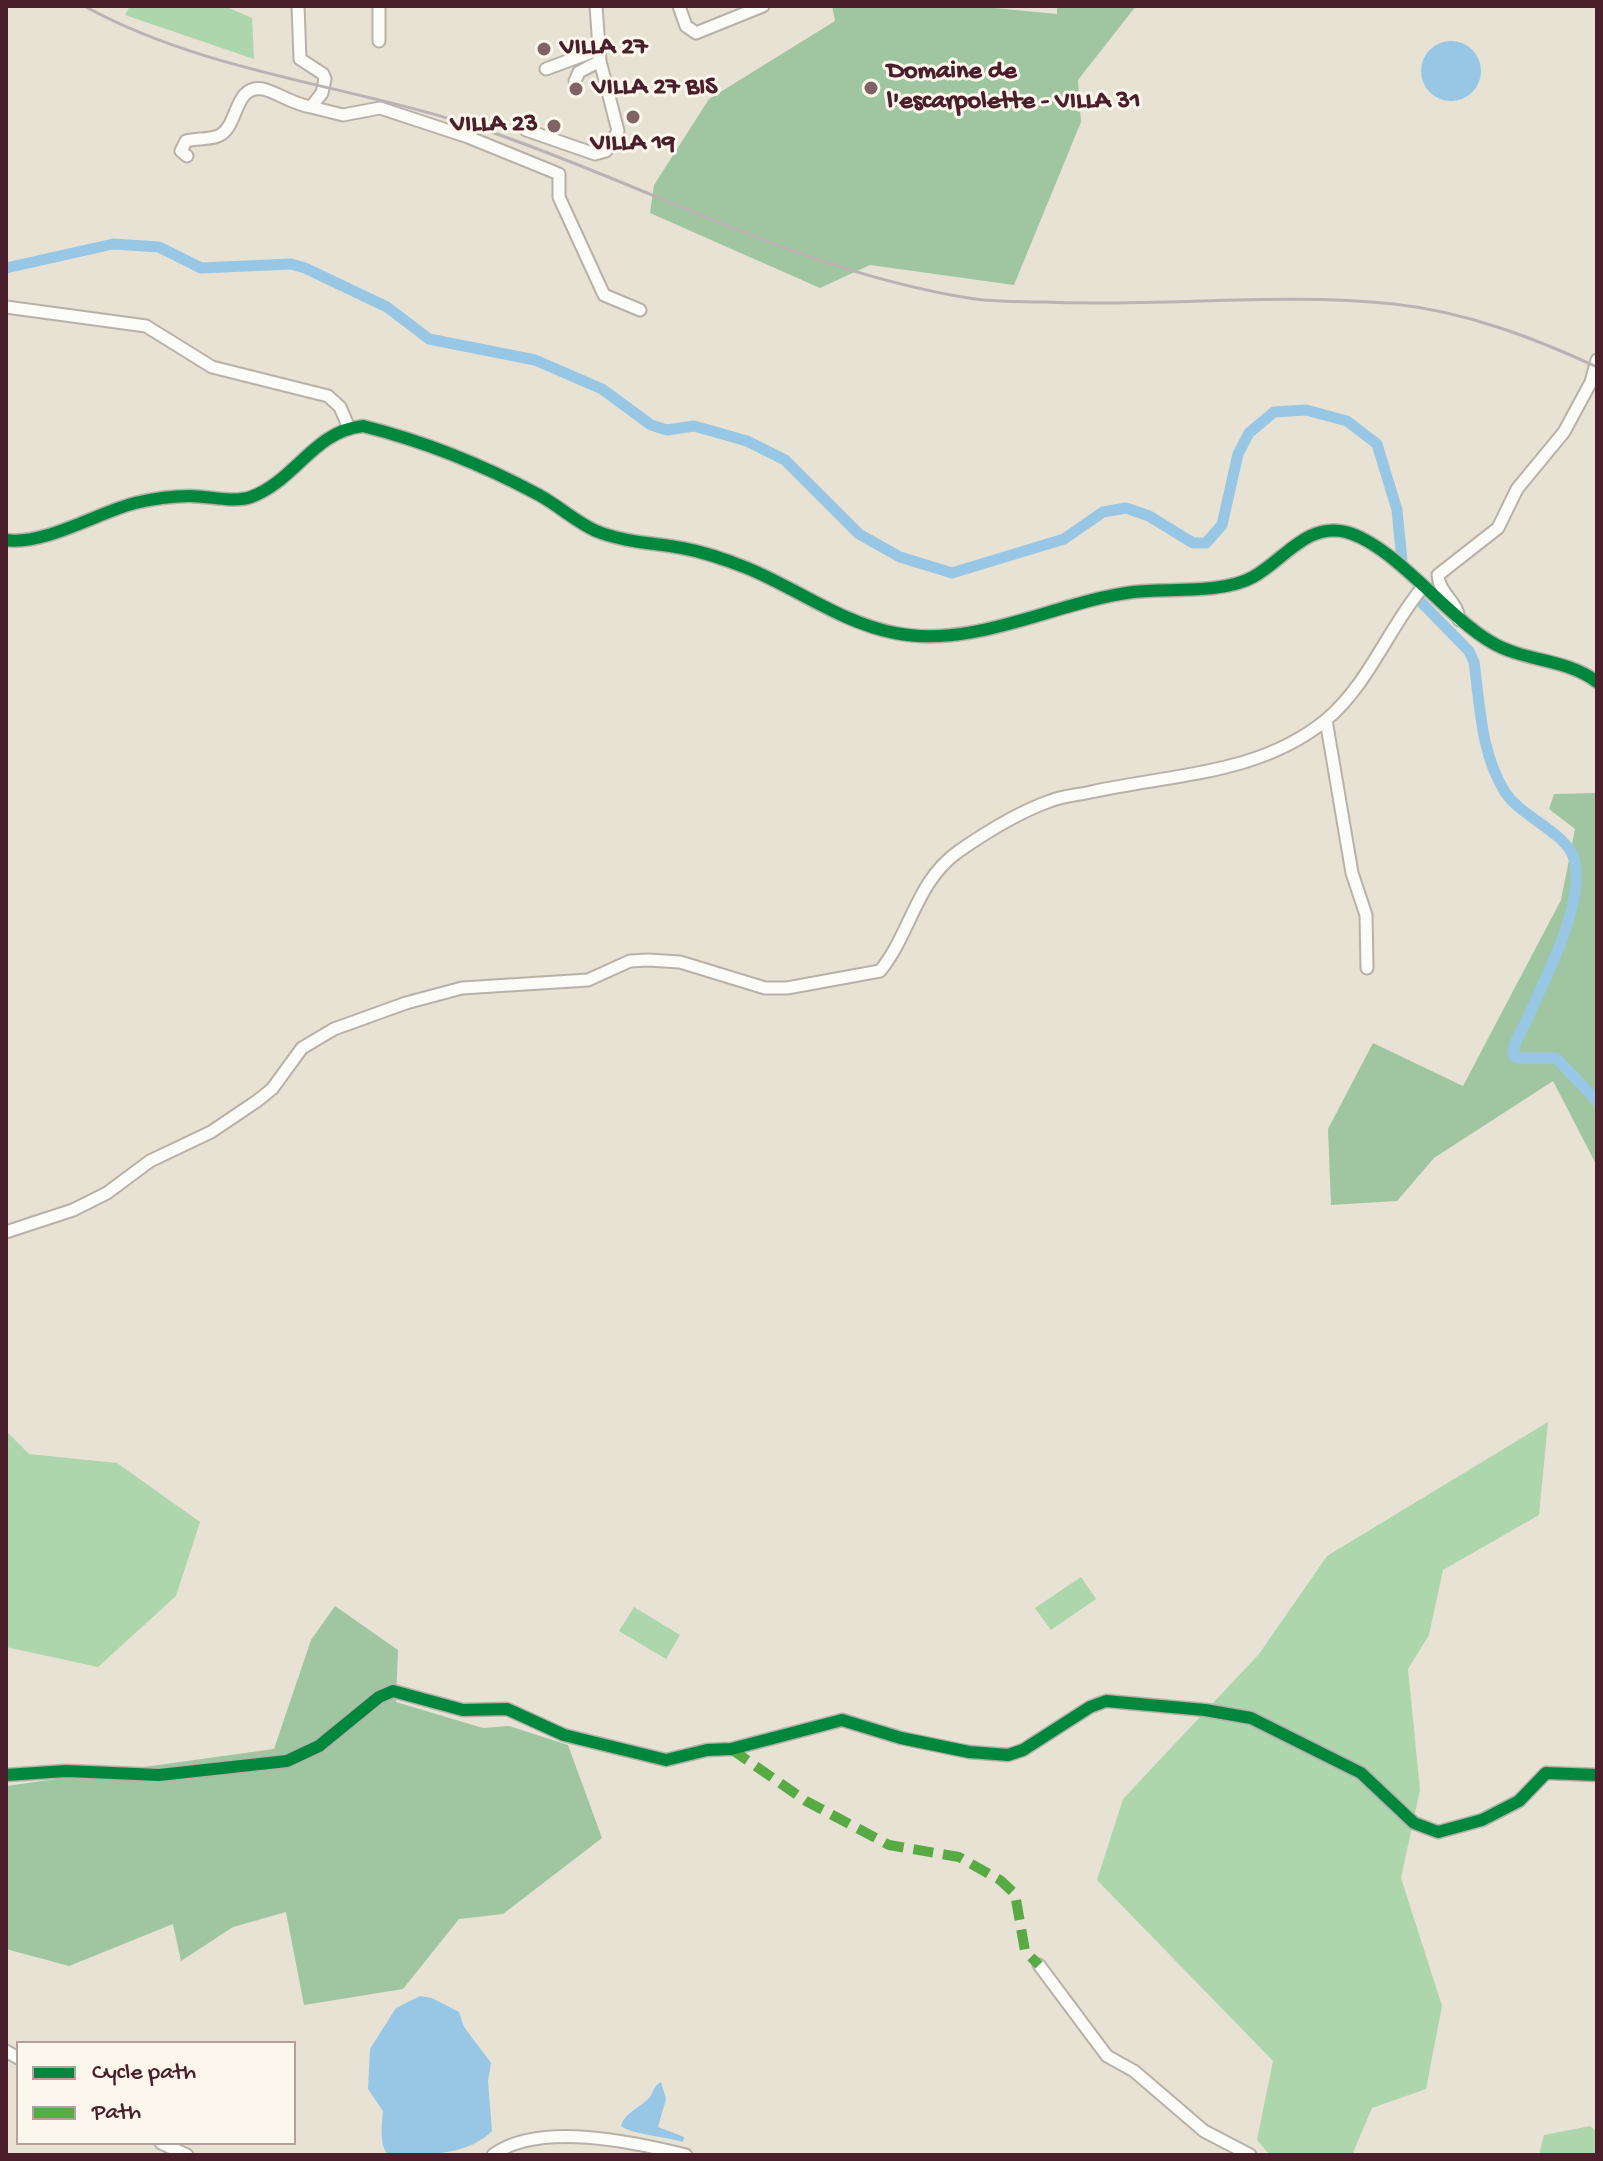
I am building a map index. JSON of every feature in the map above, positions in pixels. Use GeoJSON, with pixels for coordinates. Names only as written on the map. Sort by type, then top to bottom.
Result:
{"type":"FeatureCollection","features":[{"type":"Feature","properties":{"kind":"street"},"geometry":{"type":"LineString","coordinates":[[298,6],[298,53],[306,65],[323,74],[325,79],[322,93],[311,107]]}},
{"type":"Feature","properties":{"kind":"street"},"geometry":{"type":"LineString","coordinates":[[379,6],[379,41]]}},
{"type":"Feature","properties":{"kind":"street"},"geometry":{"type":"LineString","coordinates":[[526,130],[595,154],[606,151],[618,131],[600,55],[596,6]]}},
{"type":"Feature","properties":{"kind":"street"},"geometry":{"type":"LineString","coordinates":[[679,6],[686,26],[696,33],[763,6]]}},
{"type":"Feature","properties":{"kind":"street"},"geometry":{"type":"LineString","coordinates":[[546,69],[600,55]]}},
{"type":"Feature","properties":{"kind":"street"},"geometry":{"type":"LineString","coordinates":[[575,81],[579,72],[600,55]]}},
{"type":"Feature","properties":{"kind":"street"},"geometry":{"type":"LineString","coordinates":[[187,156],[181,151],[186,141],[218,136],[225,130],[243,96],[250,90],[264,89],[285,101],[343,115],[380,108],[468,137],[559,174],[559,197],[604,295],[640,310]]}},
{"type":"Feature","properties":{"kind":"street"},"geometry":{"type":"LineString","coordinates":[[6,307],[146,326],[212,367],[328,396],[340,407],[349,428]]}},
{"type":"Feature","properties":{"kind":"street"},"geometry":{"type":"LineString","coordinates":[[1459,620],[1458,609],[1439,585],[1438,575],[1498,528],[1517,489],[1564,432],[1591,382],[1597,360]]}},
{"type":"Feature","properties":{"kind":"street"},"geometry":{"type":"LineString","coordinates":[[6,540],[38,537],[136,502],[186,496],[248,499],[272,487],[321,441],[349,428],[363,426],[420,444],[541,496],[594,530],[687,549],[744,567],[868,626],[897,634],[946,636],[1098,598],[1226,585],[1252,578],[1305,538],[1328,529],[1367,541],[1459,620],[1511,653],[1581,671],[1597,682]]}},
{"type":"Feature","properties":{"kind":"street"},"geometry":{"type":"LineString","coordinates":[[6,1232],[73,1210],[107,1193],[150,1161],[211,1132],[257,1101],[272,1089],[302,1048],[334,1029],[406,1003],[462,988],[588,980],[639,961],[680,962],[765,988],[787,988],[880,971],[893,955],[916,903],[935,872],[958,852],[1007,823],[1050,801],[1243,766],[1280,750],[1326,720],[1344,702],[1422,588]]}},
{"type":"Feature","properties":{"kind":"street"},"geometry":{"type":"LineString","coordinates":[[1326,720],[1352,873],[1366,915],[1367,968]]}},
{"type":"Feature","properties":{"kind":"street"},"geometry":{"type":"LineString","coordinates":[[6,1775],[66,1771],[159,1775],[287,1761],[319,1746],[379,1697],[393,1691],[419,1695],[463,1710],[507,1709],[564,1735],[666,1760],[744,1746],[842,1720],[901,1738],[969,1752],[1008,1755],[1023,1750],[1090,1707],[1106,1701],[1205,1710],[1251,1718],[1361,1773],[1414,1823],[1438,1832],[1482,1820],[1519,1801],[1546,1773],[1597,1775]]}},
{"type":"Feature","properties":{"kind":"street"},"geometry":{"type":"LineString","coordinates":[[1039,1965],[1107,2056],[1134,2071],[1204,2131],[1250,2155]]}},
{"type":"Feature","properties":{"kind":"street"},"geometry":{"type":"LineString","coordinates":[[493,2155],[510,2145],[571,2138],[609,2139],[686,2155]]}},
{"type":"Feature","properties":{"kind":"street"},"geometry":{"type":"LineString","coordinates":[[165,2145],[187,2155]]}},
{"type":"Feature","properties":{"kind":"green space"},"geometry":{"type":"Polygon","coordinates":[[[130,6],[224,6],[252,18],[254,59],[125,15],[130,6]]]}},
{"type":"Feature","properties":{"kind":"green space"},"geometry":{"type":"Polygon","coordinates":[[[832,6],[974,6],[1057,14],[1057,6],[1136,6],[1078,80],[1081,122],[1014,285],[870,265],[820,288],[650,213],[654,185],[709,99],[835,21],[832,6]]]}},
{"type":"Feature","properties":{"kind":"green space"},"geometry":{"type":"Polygon","coordinates":[[[1597,793],[1597,1166],[1553,1081],[1434,1158],[1397,1201],[1331,1205],[1328,1129],[1373,1043],[1463,1086],[1561,900],[1575,829],[1549,809],[1554,794],[1597,793]]]}},
{"type":"Feature","properties":{"kind":"green space"},"geometry":{"type":"Polygon","coordinates":[[[1548,1422],[1539,1515],[1443,1570],[1429,1635],[1408,1669],[1420,1790],[1401,1878],[1442,2006],[1426,2089],[1372,2108],[1352,2155],[1270,2155],[1257,2140],[1273,2061],[1097,1880],[1123,1799],[1259,1654],[1327,1556],[1548,1422]]]}},
{"type":"Feature","properties":{"kind":"green space"},"geometry":{"type":"Polygon","coordinates":[[[6,1431],[29,1454],[117,1463],[200,1522],[176,1596],[98,1667],[6,1647],[6,1431]]]}},
{"type":"Feature","properties":{"kind":"green space"},"geometry":{"type":"Polygon","coordinates":[[[1081,1577],[1096,1599],[1051,1630],[1035,1608],[1081,1577]]]}},
{"type":"Feature","properties":{"kind":"green space"},"geometry":{"type":"Polygon","coordinates":[[[335,1606],[398,1650],[396,1702],[483,1728],[509,1726],[568,1745],[602,1838],[503,1914],[459,1919],[403,1989],[304,2005],[286,1912],[233,1927],[181,1961],[173,1924],[69,1966],[6,1949],[6,1786],[274,1749],[311,1640],[335,1606]]]}},
{"type":"Feature","properties":{"kind":"green space"},"geometry":{"type":"Polygon","coordinates":[[[634,1607],[680,1635],[666,1659],[619,1631],[634,1607]]]}},
{"type":"Feature","properties":{"kind":"green space"},"geometry":{"type":"Polygon","coordinates":[[[1590,2126],[1597,2132],[1597,2155],[1539,2155],[1544,2135],[1590,2126]]]}},
{"type":"Feature","properties":{"kind":"water"},"geometry":{"type":"Polygon","coordinates":[[[1451,41],[1472,50],[1481,71],[1472,92],[1451,101],[1430,92],[1421,71],[1430,50],[1451,41]]]}},
{"type":"Feature","properties":{"kind":"water"},"geometry":{"type":"Polygon","coordinates":[[[420,1996],[432,1998],[459,2012],[464,2027],[491,2063],[488,2081],[492,2131],[470,2146],[457,2150],[388,2155],[382,2140],[383,2111],[368,2089],[370,2049],[396,2008],[420,1996]]]}},
{"type":"Feature","properties":{"kind":"water"},"geometry":{"type":"Polygon","coordinates":[[[661,2082],[666,2099],[658,2127],[684,2137],[683,2142],[621,2126],[661,2082]]]}},
{"type":"Feature","properties":{"kind":"waterway"},"geometry":{"type":"LineString","coordinates":[[6,268],[113,244],[159,247],[201,268],[291,264],[305,268],[387,307],[429,339],[535,360],[602,389],[651,425],[667,430],[694,426],[747,441],[785,460],[859,534],[900,557],[952,573],[1064,539],[1103,512],[1126,508],[1149,516],[1193,543],[1206,543],[1222,525],[1238,454],[1249,433],[1274,412],[1306,410],[1347,421],[1377,444],[1397,510],[1402,561]]}},
{"type":"Feature","properties":{"kind":"waterway"},"geometry":{"type":"LineString","coordinates":[[1419,600],[1469,651],[1474,662],[1486,746],[1505,792],[1563,841],[1574,859],[1576,876],[1570,917],[1513,1054],[1517,1058],[1556,1058],[1597,1101]]}},
{"type":"Feature","properties":{"kind":"railway"},"geometry":{"type":"LineString","coordinates":[[84,6],[132,29],[233,64],[388,102],[491,132],[790,250],[912,287],[1010,302],[1308,299],[1394,304],[1447,313],[1498,327],[1597,367]]}},
{"type":"Feature","properties":{"kind":"marked path"},"geometry":{"type":"LineString","coordinates":[[731,1749],[806,1801],[889,1845],[959,1857],[1000,1880],[1015,1894],[1025,1951],[1039,1965]]}},
{"type":"Feature","properties":{"kind":"cycle path"},"geometry":{"type":"LineString","coordinates":[[6,540],[37,538],[148,500],[183,496],[251,497],[280,480],[331,437],[363,426],[431,447],[497,474],[539,495],[596,531],[617,538],[715,556],[765,576],[856,621],[895,633],[955,635],[985,630],[1104,597],[1227,586],[1253,577],[1296,544],[1319,532],[1346,532],[1364,539],[1401,565],[1491,642],[1517,653],[1572,668],[1597,682]]}},
{"type":"Feature","properties":{"kind":"cycle path"},"geometry":{"type":"LineString","coordinates":[[6,1775],[66,1771],[159,1775],[287,1761],[319,1746],[379,1697],[393,1691],[463,1710],[507,1709],[564,1735],[666,1760],[707,1750],[731,1749],[842,1720],[901,1738],[969,1752],[1008,1755],[1023,1750],[1090,1707],[1106,1701],[1205,1710],[1251,1718],[1361,1773],[1414,1823],[1438,1832],[1482,1820],[1519,1801],[1546,1773],[1597,1775]]}},
{"type":"Feature","properties":{"kind":"place","name":"VILLA 27"},"geometry":{"type":"Point","coordinates":[544,49]}},
{"type":"Feature","properties":{"kind":"place","name":"Domaine de l'escarpolette - VILLA 31"},"geometry":{"type":"Point","coordinates":[871,88]}},
{"type":"Feature","properties":{"kind":"place","name":"VILLA 27 BIS"},"geometry":{"type":"Point","coordinates":[576,89]}},
{"type":"Feature","properties":{"kind":"place","name":"VILLA 19"},"geometry":{"type":"Point","coordinates":[633,117]}},
{"type":"Feature","properties":{"kind":"place","name":"VILLA 23"},"geometry":{"type":"Point","coordinates":[554,126]}}]}
